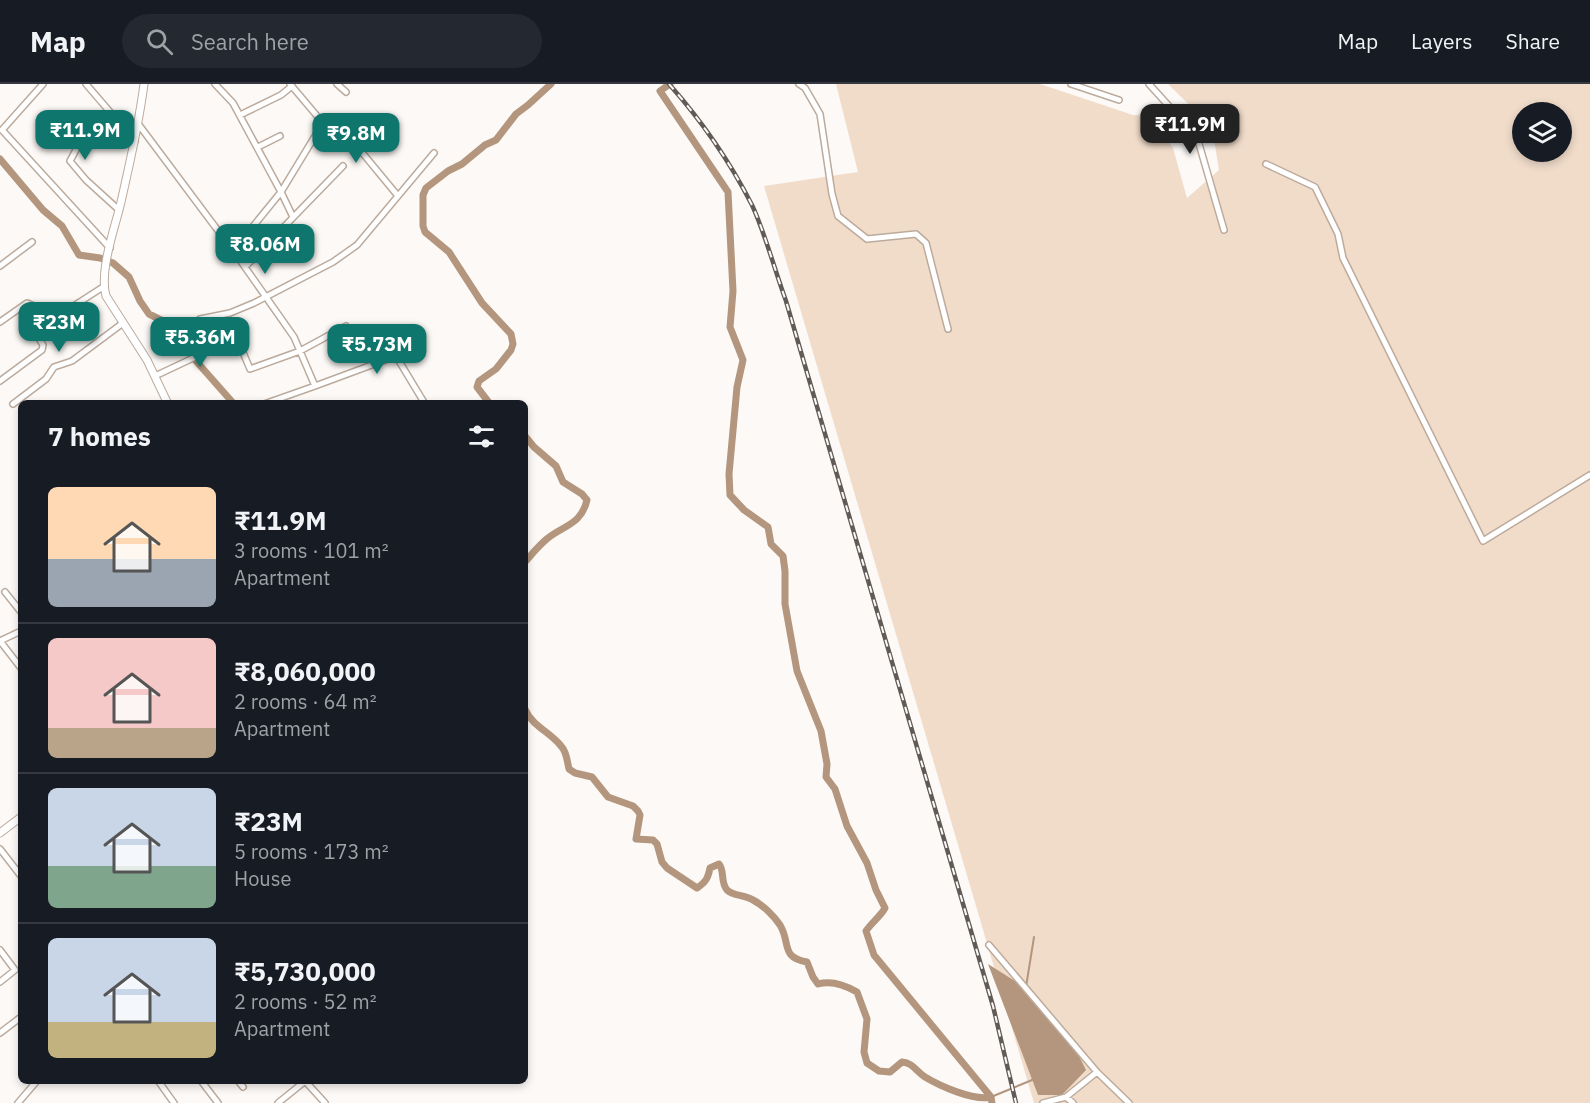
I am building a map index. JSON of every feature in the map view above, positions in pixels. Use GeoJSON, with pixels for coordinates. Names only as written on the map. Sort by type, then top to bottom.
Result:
{"type":"FeatureCollection","features":[{"type":"Feature","properties":{"kind":"street"},"geometry":{"type":"LineString","coordinates":[[44,84],[2,130],[110,248]]}},
{"type":"Feature","properties":{"kind":"street"},"geometry":{"type":"LineString","coordinates":[[86,84],[135,141]]}},
{"type":"Feature","properties":{"kind":"street"},"geometry":{"type":"LineString","coordinates":[[144,84],[139,125],[103,286],[106,296],[147,360],[166,400]]}},
{"type":"Feature","properties":{"kind":"street"},"geometry":{"type":"LineString","coordinates":[[214,84],[233,103],[282,192],[293,217]]}},
{"type":"Feature","properties":{"kind":"street"},"geometry":{"type":"LineString","coordinates":[[337,84],[346,92]]}},
{"type":"Feature","properties":{"kind":"street"},"geometry":{"type":"LineString","coordinates":[[799,84],[805,88],[820,114],[832,194],[838,216],[867,239],[916,234],[926,243],[948,329]]}},
{"type":"Feature","properties":{"kind":"street"},"geometry":{"type":"LineString","coordinates":[[1071,84],[1119,100]]}},
{"type":"Feature","properties":{"kind":"street"},"geometry":{"type":"LineString","coordinates":[[1149,84],[1197,137],[1224,230]]}},
{"type":"Feature","properties":{"kind":"street"},"geometry":{"type":"LineString","coordinates":[[240,115],[281,95],[291,85],[323,123],[360,150],[398,196]]}},
{"type":"Feature","properties":{"kind":"street"},"geometry":{"type":"LineString","coordinates":[[56,120],[77,148],[70,161],[86,180],[119,210]]}},
{"type":"Feature","properties":{"kind":"street"},"geometry":{"type":"LineString","coordinates":[[233,250],[282,192],[323,123]]}},
{"type":"Feature","properties":{"kind":"street"},"geometry":{"type":"LineString","coordinates":[[139,125],[233,250],[294,337],[315,386]]}},
{"type":"Feature","properties":{"kind":"street"},"geometry":{"type":"LineString","coordinates":[[258,147],[280,136]]}},
{"type":"Feature","properties":{"kind":"street"},"geometry":{"type":"LineString","coordinates":[[200,319],[230,314],[333,262],[357,245],[434,153]]}},
{"type":"Feature","properties":{"kind":"street"},"geometry":{"type":"LineString","coordinates":[[1266,164],[1315,187],[1338,234],[1343,258],[1483,541],[1590,475]]}},
{"type":"Feature","properties":{"kind":"street"},"geometry":{"type":"LineString","coordinates":[[245,267],[343,166]]}},
{"type":"Feature","properties":{"kind":"street"},"geometry":{"type":"LineString","coordinates":[[0,266],[32,242]]}},
{"type":"Feature","properties":{"kind":"street"},"geometry":{"type":"LineString","coordinates":[[0,381],[42,350],[43,345],[38,334],[103,286]]}},
{"type":"Feature","properties":{"kind":"street"},"geometry":{"type":"LineString","coordinates":[[0,322],[27,303],[39,308],[50,324]]}},
{"type":"Feature","properties":{"kind":"street"},"geometry":{"type":"LineString","coordinates":[[19,400],[46,379],[54,367],[72,360],[123,323]]}},
{"type":"Feature","properties":{"kind":"street"},"geometry":{"type":"LineString","coordinates":[[155,376],[206,352],[239,343],[250,369],[300,351],[346,326]]}},
{"type":"Feature","properties":{"kind":"street"},"geometry":{"type":"LineString","coordinates":[[275,400],[396,356],[423,400]]}},
{"type":"Feature","properties":{"kind":"street"},"geometry":{"type":"LineString","coordinates":[[13,405],[18,401]]}},
{"type":"Feature","properties":{"kind":"street"},"geometry":{"type":"LineString","coordinates":[[5,592],[18,608]]}},
{"type":"Feature","properties":{"kind":"street"},"geometry":{"type":"LineString","coordinates":[[18,632],[0,641],[18,664]]}},
{"type":"Feature","properties":{"kind":"street"},"geometry":{"type":"LineString","coordinates":[[0,833],[18,821]]}},
{"type":"Feature","properties":{"kind":"street"},"geometry":{"type":"LineString","coordinates":[[0,849],[18,872]]}},
{"type":"Feature","properties":{"kind":"street"},"geometry":{"type":"LineString","coordinates":[[989,945],[1097,1072],[1129,1103]]}},
{"type":"Feature","properties":{"kind":"street"},"geometry":{"type":"LineString","coordinates":[[0,950],[15,970]]}},
{"type":"Feature","properties":{"kind":"street"},"geometry":{"type":"LineString","coordinates":[[0,982],[18,968]]}},
{"type":"Feature","properties":{"kind":"street"},"geometry":{"type":"LineString","coordinates":[[0,1033],[18,1019]]}},
{"type":"Feature","properties":{"kind":"street"},"geometry":{"type":"LineString","coordinates":[[1043,1103],[1066,1097],[1097,1072]]}},
{"type":"Feature","properties":{"kind":"street"},"geometry":{"type":"LineString","coordinates":[[18,1103],[34,1084]]}},
{"type":"Feature","properties":{"kind":"street"},"geometry":{"type":"LineString","coordinates":[[160,1084],[174,1103]]}},
{"type":"Feature","properties":{"kind":"street"},"geometry":{"type":"LineString","coordinates":[[204,1084],[218,1103]]}},
{"type":"Feature","properties":{"kind":"street"},"geometry":{"type":"LineString","coordinates":[[278,1103],[302,1084]]}},
{"type":"Feature","properties":{"kind":"street"},"geometry":{"type":"LineString","coordinates":[[307,1084],[325,1103]]}},
{"type":"Feature","properties":{"kind":"street"},"geometry":{"type":"LineString","coordinates":[[1066,1097],[1073,1103]]}},
{"type":"Feature","properties":{"kind":"shaded area"},"geometry":{"type":"Polygon","coordinates":[[[836,84],[1040,84],[1133,115],[1151,116],[1173,148],[1187,198],[1219,170],[1212,127],[1168,84],[1590,84],[1590,1103],[1034,1103],[764,186],[858,172],[836,84]]]}},
{"type":"Feature","properties":{"kind":"shaded area"},"geometry":{"type":"Polygon","coordinates":[[[988,964],[1026,988],[1076,1050],[1086,1070],[1062,1095],[1038,1095],[988,964]]]}},
{"type":"Feature","properties":{"kind":"waterway"},"geometry":{"type":"LineString","coordinates":[[487,400],[477,387],[479,381],[496,369],[511,350],[513,344],[511,334],[482,303],[449,252],[425,232],[423,195],[426,188],[448,171],[496,140],[516,114],[551,84]]}},
{"type":"Feature","properties":{"kind":"waterway"},"geometry":{"type":"LineString","coordinates":[[670,84],[660,91],[728,192],[733,291],[730,327],[743,360],[737,387],[729,474],[730,495],[744,510],[768,527],[771,544],[783,556],[785,604],[797,671],[821,731],[827,764],[826,777],[835,789],[847,826],[867,863],[885,908],[866,931],[874,955],[991,1097]]}},
{"type":"Feature","properties":{"kind":"waterway"},"geometry":{"type":"LineString","coordinates":[[0,159],[43,210],[62,226],[79,255],[100,258],[113,263],[129,277],[149,314],[165,322],[230,400]]}},
{"type":"Feature","properties":{"kind":"waterway"},"geometry":{"type":"LineString","coordinates":[[528,440],[556,466],[563,482],[587,500],[581,515],[576,520],[545,541],[528,559]]}},
{"type":"Feature","properties":{"kind":"waterway"},"geometry":{"type":"LineString","coordinates":[[528,715],[563,748],[569,769],[575,773],[592,777],[608,797],[633,806],[638,811],[640,815],[636,839],[653,840],[667,868],[697,888],[706,880],[710,868],[719,864],[727,890],[753,900],[771,914],[780,925],[789,953],[807,962],[818,984],[838,984],[857,992],[867,1019],[864,1052],[867,1063],[879,1071],[890,1072],[902,1062],[906,1063],[939,1084],[966,1095],[991,1097],[992,1103]]}},
{"type":"Feature","properties":{"kind":"waterway"},"geometry":{"type":"LineString","coordinates":[[1026,987],[1034,937]]}},
{"type":"Feature","properties":{"kind":"waterway"},"geometry":{"type":"LineString","coordinates":[[991,1097],[1032,1080],[1034,1077]]}},
{"type":"Feature","properties":{"kind":"railway"},"geometry":{"type":"LineString","coordinates":[[669,84],[725,157],[752,205],[766,240],[786,301],[993,1006],[1016,1103]]}}]}
